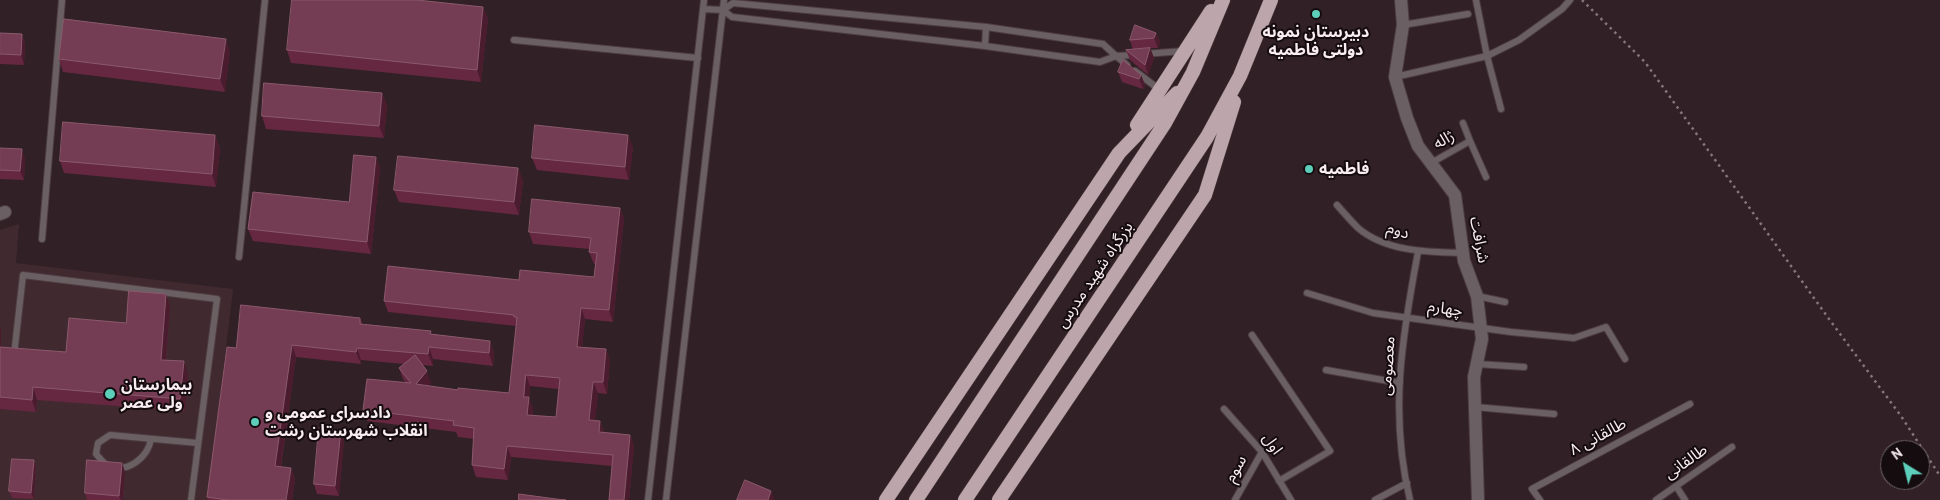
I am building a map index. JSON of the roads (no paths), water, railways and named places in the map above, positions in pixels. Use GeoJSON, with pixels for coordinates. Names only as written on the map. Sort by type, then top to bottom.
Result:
{"type":"FeatureCollection","features":[{"type":"Feature","properties":{"kind":"highway"},"geometry":{"type":"LineString","coordinates":[[1119,153],[1218,0]]}},
{"type":"Feature","properties":{"kind":"highway","name":"بزرگراه شهید مدرس"},"geometry":{"type":"LineString","coordinates":[[916,500],[1165,123],[1188,82],[1223,0]]}},
{"type":"Feature","properties":{"kind":"highway","name":"بزرگراه شهید مدرس"},"geometry":{"type":"LineString","coordinates":[[999,500],[1205,194],[1245,66],[1271,0]]}},
{"type":"Feature","properties":{"kind":"highway","name":"بزرگراه شهید مدرس"},"geometry":{"type":"LineString","coordinates":[[965,500],[1214,128],[1245,66]]}},
{"type":"Feature","properties":{"kind":"highway","name":"بزرگراه شهید مدرس"},"geometry":{"type":"LineString","coordinates":[[886,500],[1119,153],[1188,82]]}},
{"type":"Feature","properties":{"kind":"street","name":"شرافت"},"geometry":{"type":"LineString","coordinates":[[1401,0],[1403,25],[1395,77],[1407,118],[1418,146],[1455,195],[1463,253],[1477,296],[1482,339],[1474,377],[1478,500]]}},
{"type":"Feature","properties":{"kind":"lane"},"geometry":{"type":"LineString","coordinates":[[42,239],[62,0]]}},
{"type":"Feature","properties":{"kind":"lane"},"geometry":{"type":"LineString","coordinates":[[239,257],[264,0]]}},
{"type":"Feature","properties":{"kind":"lane"},"geometry":{"type":"LineString","coordinates":[[648,500],[704,0]]}},
{"type":"Feature","properties":{"kind":"lane"},"geometry":{"type":"LineString","coordinates":[[666,500],[724,0]]}},
{"type":"Feature","properties":{"kind":"lane"},"geometry":{"type":"LineString","coordinates":[[1476,0],[1487,56],[1501,109]]}},
{"type":"Feature","properties":{"kind":"lane"},"geometry":{"type":"LineString","coordinates":[[1395,77],[1487,56],[1519,40],[1562,9],[1570,0]]}},
{"type":"Feature","properties":{"kind":"lane"},"geometry":{"type":"LineString","coordinates":[[723,10],[732,3],[986,28],[1103,44],[1160,90]]}},
{"type":"Feature","properties":{"kind":"lane"},"geometry":{"type":"LineString","coordinates":[[703,9],[723,10],[732,17],[985,46],[1100,62],[1116,56],[1186,51]]}},
{"type":"Feature","properties":{"kind":"lane"},"geometry":{"type":"LineString","coordinates":[[1403,25],[1468,14]]}},
{"type":"Feature","properties":{"kind":"lane"},"geometry":{"type":"LineString","coordinates":[[985,46],[986,28]]}},
{"type":"Feature","properties":{"kind":"lane"},"geometry":{"type":"LineString","coordinates":[[514,40],[698,58]]}},
{"type":"Feature","properties":{"kind":"lane","name":"ژاله"},"geometry":{"type":"LineString","coordinates":[[1462,123],[1486,177]]}},
{"type":"Feature","properties":{"kind":"lane","name":"ژاله"},"geometry":{"type":"LineString","coordinates":[[1431,163],[1470,141]]}},
{"type":"Feature","properties":{"kind":"lane","name":"دوم"},"geometry":{"type":"LineString","coordinates":[[1337,205],[1360,229],[1384,242],[1418,252],[1463,253]]}},
{"type":"Feature","properties":{"kind":"lane","name":"معصومی"},"geometry":{"type":"LineString","coordinates":[[1410,500],[1398,426],[1406,317],[1418,252]]}},
{"type":"Feature","properties":{"kind":"lane"},"geometry":{"type":"LineString","coordinates":[[14,356],[23,275],[217,299],[191,500]]}},
{"type":"Feature","properties":{"kind":"lane","name":"چهارم"},"geometry":{"type":"LineString","coordinates":[[1307,293],[1373,313],[1511,332],[1574,338],[1606,327],[1625,359]]}},
{"type":"Feature","properties":{"kind":"lane"},"geometry":{"type":"LineString","coordinates":[[1477,296],[1506,302]]}},
{"type":"Feature","properties":{"kind":"lane"},"geometry":{"type":"LineString","coordinates":[[1252,335],[1330,451],[1279,480]]}},
{"type":"Feature","properties":{"kind":"lane"},"geometry":{"type":"LineString","coordinates":[[1477,364],[1524,367]]}},
{"type":"Feature","properties":{"kind":"lane"},"geometry":{"type":"LineString","coordinates":[[1326,370],[1400,383]]}},
{"type":"Feature","properties":{"kind":"lane","name":"طالقانی ۸"},"geometry":{"type":"LineString","coordinates":[[1540,500],[1532,488],[1690,404]]}},
{"type":"Feature","properties":{"kind":"lane"},"geometry":{"type":"LineString","coordinates":[[1475,407],[1554,414]]}},
{"type":"Feature","properties":{"kind":"lane","name":"اول"},"geometry":{"type":"LineString","coordinates":[[1224,409],[1262,452],[1291,500]]}},
{"type":"Feature","properties":{"kind":"lane"},"geometry":{"type":"LineString","coordinates":[[151,439],[150,449],[137,463],[121,468],[108,466],[96,454],[98,443],[110,435],[198,443]]}},
{"type":"Feature","properties":{"kind":"lane","name":"طالقانی"},"geometry":{"type":"LineString","coordinates":[[1656,500],[1732,447]]}},
{"type":"Feature","properties":{"kind":"lane","name":"سوم"},"geometry":{"type":"LineString","coordinates":[[1235,500],[1262,452]]}},
{"type":"Feature","properties":{"kind":"lane"},"geometry":{"type":"LineString","coordinates":[[1375,500],[1406,483]]}},
{"type":"Feature","properties":{"kind":"lane"},"geometry":{"type":"LineString","coordinates":[[1676,486],[1685,500]]}},
{"type":"Feature","properties":{"kind":"place","name":"دبیرستان نمونه دولتی فاطمیه"},"geometry":{"type":"Point","coordinates":[1316,14]}},
{"type":"Feature","properties":{"kind":"place","name":"فاطمیه"},"geometry":{"type":"Point","coordinates":[1309,169]}},
{"type":"Feature","properties":{"kind":"place","name":"بیمارستان ولی عصر"},"geometry":{"type":"Point","coordinates":[110,394]}},
{"type":"Feature","properties":{"kind":"place","name":"دادسرای عمومی و انقلاب شهرستان رشت"},"geometry":{"type":"Point","coordinates":[255,422]}}]}
